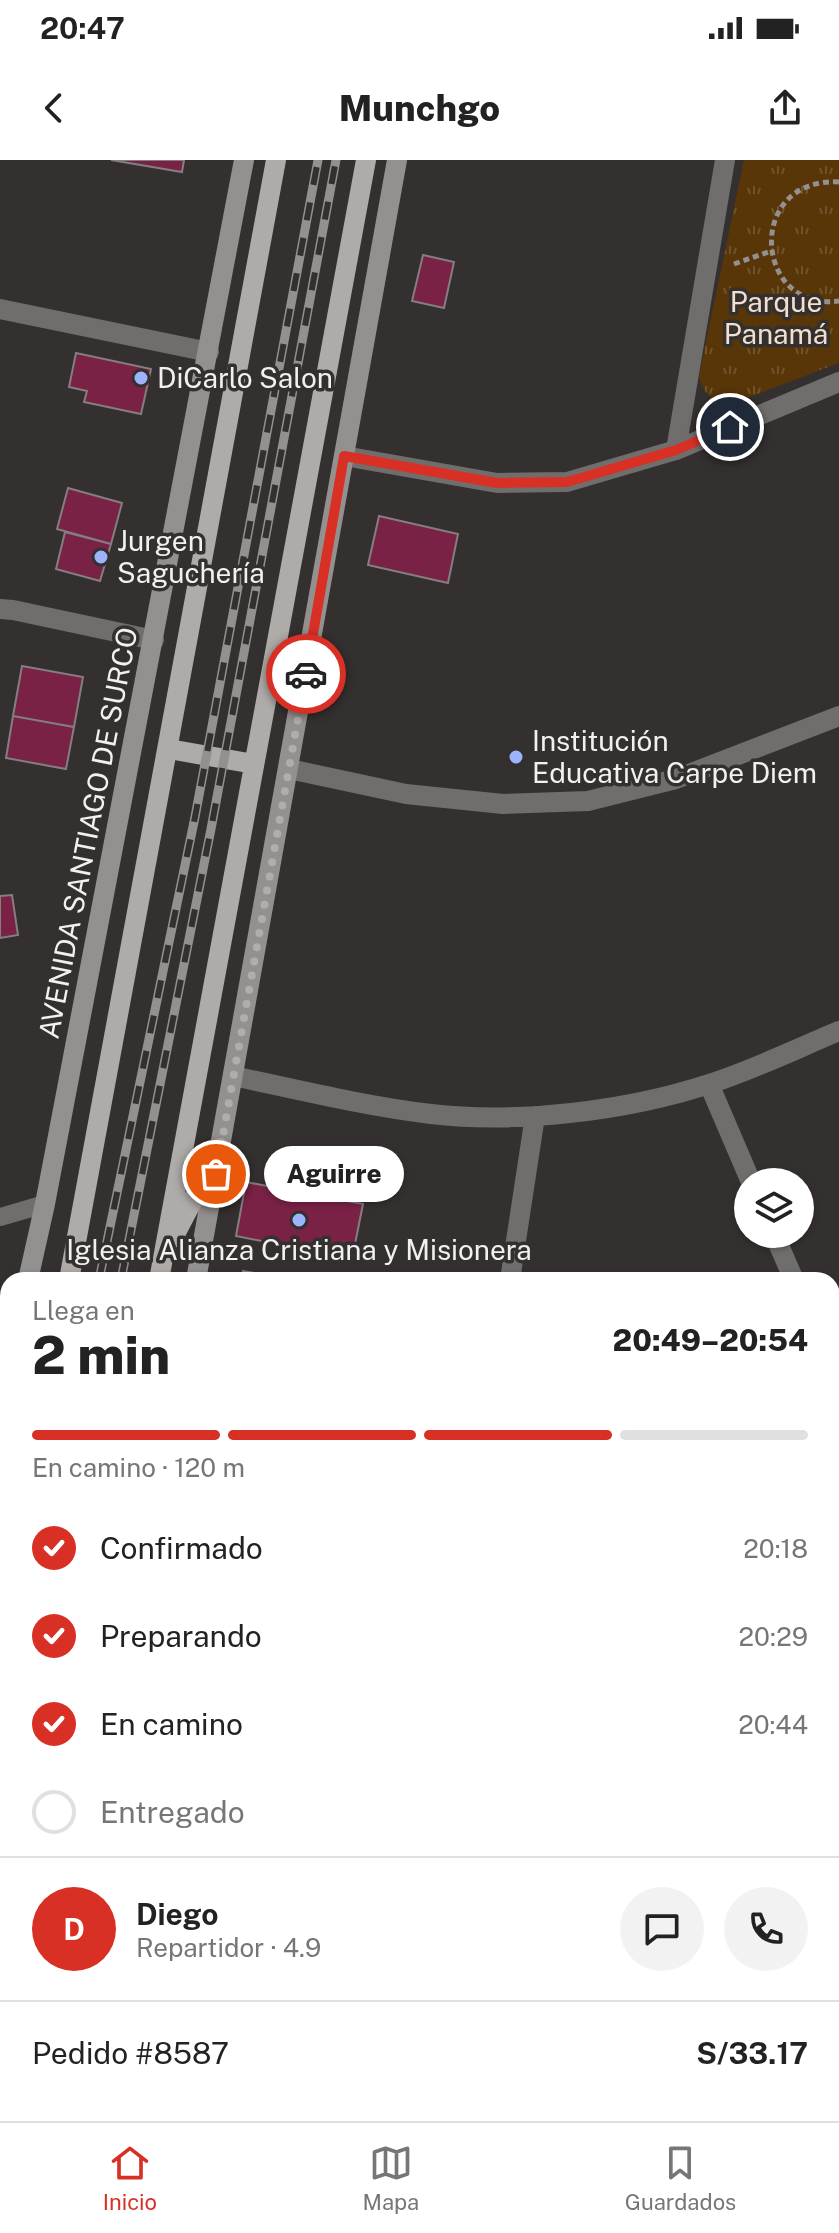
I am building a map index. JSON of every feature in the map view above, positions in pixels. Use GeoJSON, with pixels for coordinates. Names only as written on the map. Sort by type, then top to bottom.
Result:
{"type":"FeatureCollection","features":[{"type":"Feature","properties":{"kind":"main road","name":"AVENIDA SANTIAGO DE SURCO"},"geometry":{"type":"LineString","coordinates":[[30,1272],[154,640],[244,160]]}},
{"type":"Feature","properties":{"kind":"main road"},"geometry":{"type":"LineString","coordinates":[[71,1272],[276,160]]}},
{"type":"Feature","properties":{"kind":"main road"},"geometry":{"type":"LineString","coordinates":[[160,1272],[366,160]]}},
{"type":"Feature","properties":{"kind":"main road"},"geometry":{"type":"LineString","coordinates":[[197,1272],[397,160]]}},
{"type":"Feature","properties":{"kind":"main road"},"geometry":{"type":"LineString","coordinates":[[169,749],[254,764]]}},
{"type":"Feature","properties":{"kind":"main road"},"geometry":{"type":"LineString","coordinates":[[163,1256],[220,1148]]}},
{"type":"Feature","properties":{"kind":"street"},"geometry":{"type":"LineString","coordinates":[[676,450],[725,160]]}},
{"type":"Feature","properties":{"kind":"street"},"geometry":{"type":"LineString","coordinates":[[0,309],[209,352]]}},
{"type":"Feature","properties":{"kind":"street"},"geometry":{"type":"LineString","coordinates":[[344,456],[497,483],[567,482],[676,450],[839,382]]}},
{"type":"Feature","properties":{"kind":"street"},"geometry":{"type":"LineString","coordinates":[[0,609],[154,640]]}},
{"type":"Feature","properties":{"kind":"street"},"geometry":{"type":"LineString","coordinates":[[289,769],[406,794],[503,804],[588,801],[676,779],[839,716]]}},
{"type":"Feature","properties":{"kind":"street"},"geometry":{"type":"LineString","coordinates":[[233,1076],[329,1097],[433,1114],[535,1116],[625,1105],[709,1084],[839,1031]]}},
{"type":"Feature","properties":{"kind":"street"},"geometry":{"type":"LineString","coordinates":[[709,1084],[745,1168]]}},
{"type":"Feature","properties":{"kind":"street"},"geometry":{"type":"LineString","coordinates":[[511,1272],[535,1116]]}},
{"type":"Feature","properties":{"kind":"street"},"geometry":{"type":"LineString","coordinates":[[780,1248],[791,1272]]}},
{"type":"Feature","properties":{"kind":"lane"},"geometry":{"type":"LineString","coordinates":[[0,1217],[45,1204]]}},
{"type":"Feature","properties":{"kind":"path"},"geometry":{"type":"LineString","coordinates":[[839,182],[804,187],[788,199],[776,215],[771,235],[771,251],[779,273],[792,288],[809,299],[829,303],[839,301]]}},
{"type":"Feature","properties":{"kind":"path"},"geometry":{"type":"LineString","coordinates":[[727,267],[771,251]]}},
{"type":"Feature","properties":{"kind":"green space","name":"Parque Panamá"},"geometry":{"type":"Polygon","coordinates":[[[744,160],[839,160],[839,363],[728,405],[709,395],[699,376],[744,160]]]}},
{"type":"Feature","properties":{"kind":"building"},"geometry":{"type":"Polygon","coordinates":[[[111,160],[184,160],[182,172],[111,160]]]}},
{"type":"Feature","properties":{"kind":"building"},"geometry":{"type":"Polygon","coordinates":[[[423,255],[454,262],[444,308],[412,301],[423,255]]]}},
{"type":"Feature","properties":{"kind":"building"},"geometry":{"type":"Polygon","coordinates":[[[76,353],[151,369],[141,414],[84,402],[87,391],[69,387],[76,353]]]}},
{"type":"Feature","properties":{"kind":"building"},"geometry":{"type":"Polygon","coordinates":[[[68,488],[122,503],[111,544],[57,529],[68,488]]]}},
{"type":"Feature","properties":{"kind":"building"},"geometry":{"type":"Polygon","coordinates":[[[379,516],[458,534],[448,583],[368,565],[379,516]]]}},
{"type":"Feature","properties":{"kind":"building"},"geometry":{"type":"Polygon","coordinates":[[[65,532],[111,544],[100,581],[56,569],[65,532]]]}},
{"type":"Feature","properties":{"kind":"building"},"geometry":{"type":"Polygon","coordinates":[[[22,666],[83,677],[74,727],[13,716],[22,666]]]}},
{"type":"Feature","properties":{"kind":"building"},"geometry":{"type":"Polygon","coordinates":[[[13,716],[74,727],[66,769],[6,758],[13,716]]]}},
{"type":"Feature","properties":{"kind":"building"},"geometry":{"type":"Polygon","coordinates":[[[12,895],[18,935],[0,938],[0,896],[12,895]]]}},
{"type":"Feature","properties":{"kind":"building","name":"Iglesia Alianza Cristiana y Misionera"},"geometry":{"type":"Polygon","coordinates":[[[246,1182],[363,1204],[352,1259],[236,1236],[246,1182]]]}},
{"type":"Feature","properties":{"kind":"railway"},"geometry":{"type":"LineString","coordinates":[[101,1272],[195,817],[318,160]]}},
{"type":"Feature","properties":{"kind":"railway"},"geometry":{"type":"LineString","coordinates":[[123,1272],[211,829],[336,160]]}},
{"type":"Feature","properties":{"kind":"way so far"},"geometry":{"type":"LineString","coordinates":[[216,1174],[306,674]]}},
{"type":"Feature","properties":{"kind":"place","name":"DiCarlo Salon"},"geometry":{"type":"Point","coordinates":[141,378]}},
{"type":"Feature","properties":{"kind":"place","name":"Jurgen Saguchería"},"geometry":{"type":"Point","coordinates":[101,557]}},
{"type":"Feature","properties":{"kind":"place","name":"Institución Educativa Carpe Diem"},"geometry":{"type":"Point","coordinates":[516,757]}},
{"type":"Feature","properties":{"kind":"place","name":"Aguirre"},"geometry":{"type":"Point","coordinates":[216,1174]}},
{"type":"Feature","properties":{"kind":"place","name":"Iglesia Alianza Cristiana y Misionera"},"geometry":{"type":"Point","coordinates":[299,1220]}},
{"type":"Feature","properties":{"kind":"route"},"geometry":{"type":"LineString","coordinates":[[306,674],[344,456],[497,483],[567,482],[676,450],[730,427]]}}]}
